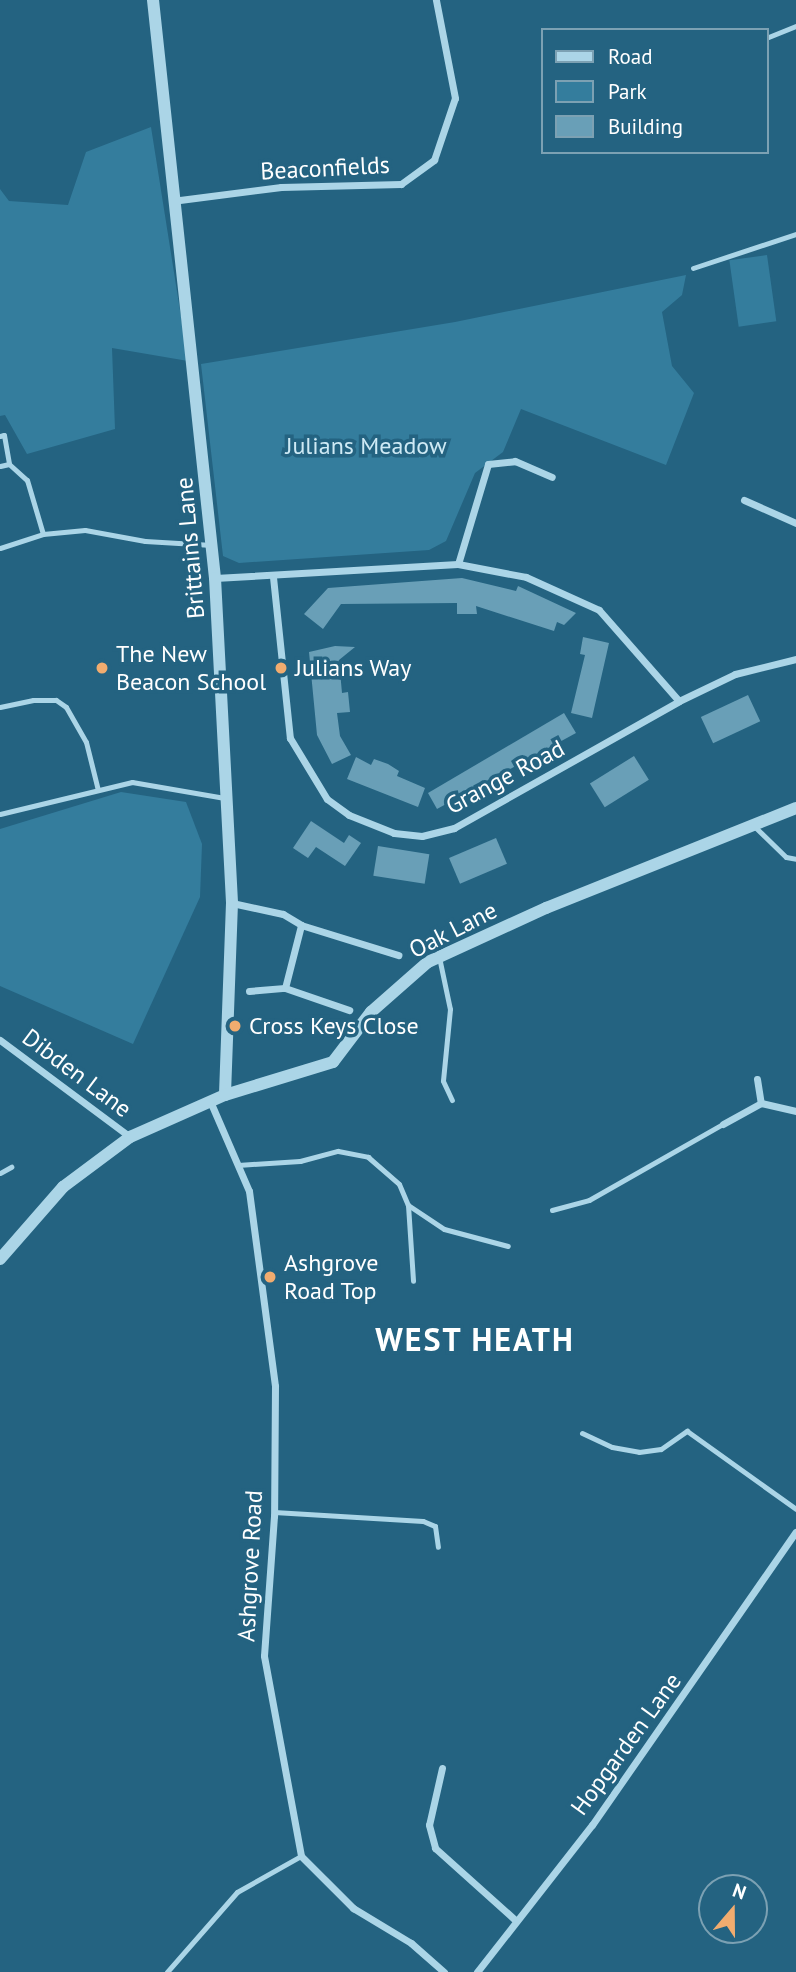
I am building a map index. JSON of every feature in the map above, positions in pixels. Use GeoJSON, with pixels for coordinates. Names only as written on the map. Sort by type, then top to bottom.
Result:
{"type":"FeatureCollection","features":[{"type":"Feature","properties":{"kind":"street","name":"Brittains Lane"},"geometry":{"type":"LineString","coordinates":[[153,0],[172,201],[194,358],[215,578],[229,798],[232,903],[225,1095]]}},
{"type":"Feature","properties":{"kind":"street","name":"Beaconfields"},"geometry":{"type":"LineString","coordinates":[[172,201],[281,187],[401,184],[434,160],[454,99],[436,0]]}},
{"type":"Feature","properties":{"kind":"street"},"geometry":{"type":"LineString","coordinates":[[458,564],[488,464],[515,461],[552,477]]}},
{"type":"Feature","properties":{"kind":"street"},"geometry":{"type":"LineString","coordinates":[[744,500],[796,523]]}},
{"type":"Feature","properties":{"kind":"street"},"geometry":{"type":"LineString","coordinates":[[215,578],[273,577],[458,564],[526,577],[599,610],[679,701]]}},
{"type":"Feature","properties":{"kind":"street","name":"Grange Road"},"geometry":{"type":"LineString","coordinates":[[273,577],[290,738],[327,799],[349,815],[394,833],[422,836],[454,828],[679,701],[734,674],[796,659]]}},
{"type":"Feature","properties":{"kind":"street","name":"Oak Lane"},"geometry":{"type":"LineString","coordinates":[[0,1259],[63,1187],[130,1137],[210,1100],[333,1062],[401,983],[439,957],[546,908],[796,808]]}},
{"type":"Feature","properties":{"kind":"street"},"geometry":{"type":"LineString","coordinates":[[232,903],[283,914],[301,926],[398,955]]}},
{"type":"Feature","properties":{"kind":"street"},"geometry":{"type":"LineString","coordinates":[[285,988],[301,926]]}},
{"type":"Feature","properties":{"kind":"street"},"geometry":{"type":"LineString","coordinates":[[249,991],[285,988],[349,1010]]}},
{"type":"Feature","properties":{"kind":"street","name":"Dibden Lane"},"geometry":{"type":"LineString","coordinates":[[0,1040],[130,1137]]}},
{"type":"Feature","properties":{"kind":"street"},"geometry":{"type":"LineString","coordinates":[[757,1079],[761,1103]]}},
{"type":"Feature","properties":{"kind":"street","name":"Ashgrove Road"},"geometry":{"type":"LineString","coordinates":[[210,1100],[249,1191],[275,1387],[274,1511],[264,1656],[301,1856]]}},
{"type":"Feature","properties":{"kind":"street"},"geometry":{"type":"LineString","coordinates":[[723,1124],[761,1103],[796,1111]]}},
{"type":"Feature","properties":{"kind":"street","name":"Hopgarden Lane"},"geometry":{"type":"LineString","coordinates":[[477,1972],[514,1919],[592,1825],[796,1532]]}},
{"type":"Feature","properties":{"kind":"street"},"geometry":{"type":"LineString","coordinates":[[442,1768],[429,1825],[435,1848],[514,1919]]}},
{"type":"Feature","properties":{"kind":"street"},"geometry":{"type":"LineString","coordinates":[[301,1856],[353,1908],[411,1943],[444,1972]]}},
{"type":"Feature","properties":{"kind":"lane"},"geometry":{"type":"LineString","coordinates":[[768,37],[796,26]]}},
{"type":"Feature","properties":{"kind":"lane"},"geometry":{"type":"LineString","coordinates":[[693,268],[796,234]]}},
{"type":"Feature","properties":{"kind":"lane"},"geometry":{"type":"LineString","coordinates":[[0,436],[4,435],[9,464],[27,480],[43,534]]}},
{"type":"Feature","properties":{"kind":"lane"},"geometry":{"type":"LineString","coordinates":[[0,466],[9,464]]}},
{"type":"Feature","properties":{"kind":"lane"},"geometry":{"type":"LineString","coordinates":[[0,548],[43,534],[85,530],[145,541],[212,545]]}},
{"type":"Feature","properties":{"kind":"lane"},"geometry":{"type":"LineString","coordinates":[[0,708],[33,700],[56,700],[66,707],[86,742],[97,790]]}},
{"type":"Feature","properties":{"kind":"lane"},"geometry":{"type":"LineString","coordinates":[[0,814],[132,782],[229,798]]}},
{"type":"Feature","properties":{"kind":"lane"},"geometry":{"type":"LineString","coordinates":[[754,824],[786,857],[796,859]]}},
{"type":"Feature","properties":{"kind":"lane"},"geometry":{"type":"LineString","coordinates":[[439,957],[450,1009],[443,1081],[452,1100]]}},
{"type":"Feature","properties":{"kind":"lane"},"geometry":{"type":"LineString","coordinates":[[552,1210],[589,1200],[723,1124]]}},
{"type":"Feature","properties":{"kind":"lane"},"geometry":{"type":"LineString","coordinates":[[238,1165],[299,1161],[338,1151],[368,1157],[399,1184],[408,1205],[413,1281]]}},
{"type":"Feature","properties":{"kind":"lane"},"geometry":{"type":"LineString","coordinates":[[0,1173],[11,1167]]}},
{"type":"Feature","properties":{"kind":"lane"},"geometry":{"type":"LineString","coordinates":[[408,1205],[444,1229],[508,1246]]}},
{"type":"Feature","properties":{"kind":"lane"},"geometry":{"type":"LineString","coordinates":[[582,1433],[612,1447],[639,1452],[662,1449],[687,1431],[796,1509]]}},
{"type":"Feature","properties":{"kind":"lane"},"geometry":{"type":"LineString","coordinates":[[274,1511],[423,1521],[435,1526],[438,1547]]}},
{"type":"Feature","properties":{"kind":"lane"},"geometry":{"type":"LineString","coordinates":[[167,1972],[237,1892],[301,1856]]}},
{"type":"Feature","properties":{"kind":"green space"},"geometry":{"type":"Polygon","coordinates":[[[151,127],[188,361],[112,348],[115,429],[27,454],[5,415],[0,416],[0,189],[9,201],[68,205],[86,152],[151,127]]]}},
{"type":"Feature","properties":{"kind":"green space"},"geometry":{"type":"Polygon","coordinates":[[[767,255],[776,321],[739,327],[729,260],[767,255]]]}},
{"type":"Feature","properties":{"kind":"green space","name":"Julians Meadow"},"geometry":{"type":"Polygon","coordinates":[[[686,275],[682,295],[662,312],[672,366],[694,393],[666,465],[521,409],[503,452],[475,473],[446,541],[429,550],[239,563],[223,556],[201,364],[455,322],[686,275]]]}},
{"type":"Feature","properties":{"kind":"green space"},"geometry":{"type":"Polygon","coordinates":[[[121,792],[186,802],[202,844],[200,897],[133,1044],[0,986],[0,829],[121,792]]]}},
{"type":"Feature","properties":{"kind":"building"},"geometry":{"type":"Polygon","coordinates":[[[462,578],[516,591],[518,586],[576,613],[564,625],[557,622],[554,631],[476,606],[477,614],[457,614],[457,603],[341,604],[323,629],[304,614],[328,588],[462,578]]]}},
{"type":"Feature","properties":{"kind":"building"},"geometry":{"type":"Polygon","coordinates":[[[583,637],[609,643],[592,718],[571,713],[585,655],[580,654],[583,637]]]}},
{"type":"Feature","properties":{"kind":"building"},"geometry":{"type":"Polygon","coordinates":[[[335,646],[355,647],[339,660],[342,693],[348,692],[350,712],[337,713],[340,736],[351,755],[332,764],[317,735],[309,652],[335,646]]]}},
{"type":"Feature","properties":{"kind":"building"},"geometry":{"type":"Polygon","coordinates":[[[748,695],[760,721],[713,743],[701,717],[748,695]]]}},
{"type":"Feature","properties":{"kind":"building"},"geometry":{"type":"Polygon","coordinates":[[[564,713],[576,733],[437,809],[428,793],[564,713]]]}},
{"type":"Feature","properties":{"kind":"building"},"geometry":{"type":"Polygon","coordinates":[[[634,756],[649,780],[605,807],[590,784],[634,756]]]}},
{"type":"Feature","properties":{"kind":"building"},"geometry":{"type":"Polygon","coordinates":[[[356,757],[371,765],[374,759],[388,764],[399,771],[397,776],[425,788],[418,807],[347,779],[356,757]]]}},
{"type":"Feature","properties":{"kind":"building"},"geometry":{"type":"Polygon","coordinates":[[[311,821],[344,843],[349,835],[361,843],[345,866],[316,847],[308,858],[293,848],[311,821]]]}},
{"type":"Feature","properties":{"kind":"building"},"geometry":{"type":"Polygon","coordinates":[[[496,838],[507,864],[460,884],[449,858],[496,838]]]}},
{"type":"Feature","properties":{"kind":"building"},"geometry":{"type":"Polygon","coordinates":[[[378,846],[429,854],[425,884],[373,876],[378,846]]]}},
{"type":"Feature","properties":{"kind":"place","name":"The New Beacon School"},"geometry":{"type":"Point","coordinates":[102,668]}},
{"type":"Feature","properties":{"kind":"place","name":"Julians Way"},"geometry":{"type":"Point","coordinates":[281,668]}},
{"type":"Feature","properties":{"kind":"place","name":"Cross Keys Close"},"geometry":{"type":"Point","coordinates":[235,1026]}},
{"type":"Feature","properties":{"kind":"place","name":"Ashgrove Road Top"},"geometry":{"type":"Point","coordinates":[270,1277]}},
{"type":"Feature","properties":{"kind":"district","name":"WEST HEATH"},"geometry":{"type":"Point","coordinates":[475,1339]}}]}
